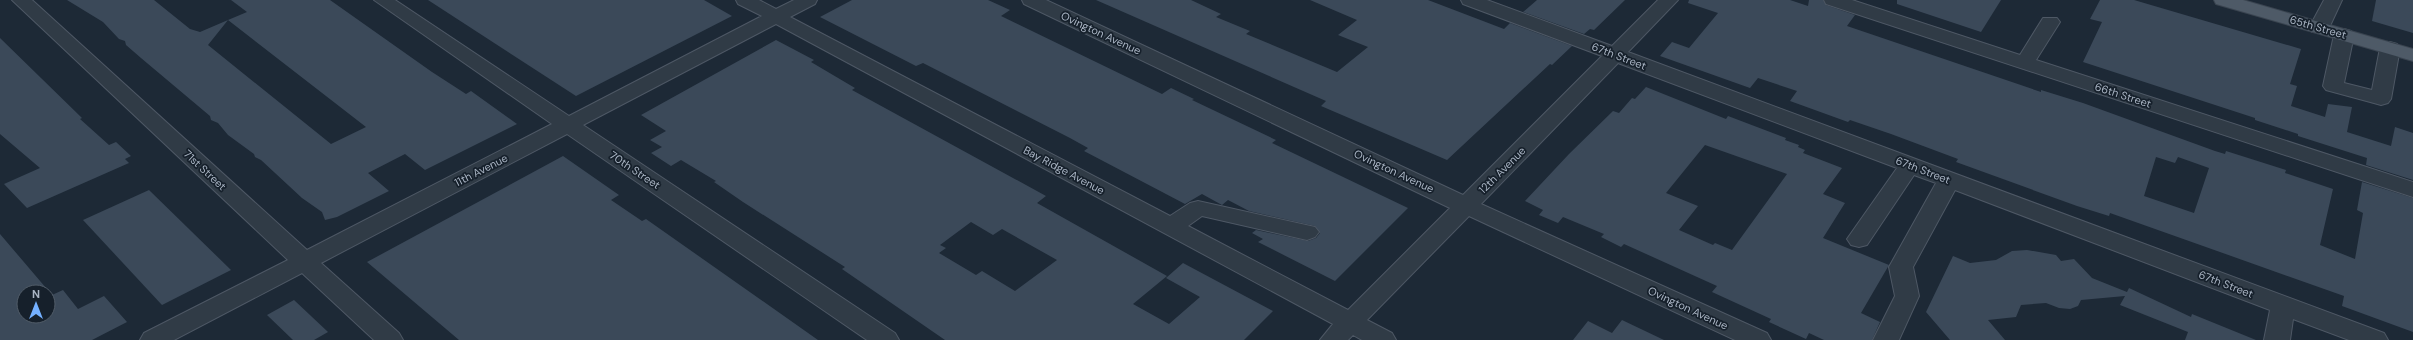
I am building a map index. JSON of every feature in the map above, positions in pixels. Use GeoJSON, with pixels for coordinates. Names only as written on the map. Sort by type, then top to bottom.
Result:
{"type":"FeatureCollection","features":[{"type":"Feature","properties":{"kind":"main road","name":"65th Street"},"geometry":{"type":"LineString","coordinates":[[2223,0],[2413,55]]}},
{"type":"Feature","properties":{"kind":"street","name":"71st Street"},"geometry":{"type":"LineString","coordinates":[[21,0],[390,340]]}},
{"type":"Feature","properties":{"kind":"street","name":"70th Street"},"geometry":{"type":"LineString","coordinates":[[383,0],[886,340]]}},
{"type":"Feature","properties":{"kind":"street","name":"Bay Ridge Avenue"},"geometry":{"type":"LineString","coordinates":[[745,0],[1384,340]]}},
{"type":"Feature","properties":{"kind":"street","name":"11th Avenue"},"geometry":{"type":"LineString","coordinates":[[154,340],[808,0]]}},
{"type":"Feature","properties":{"kind":"street","name":"Ovington Avenue"},"geometry":{"type":"LineString","coordinates":[[1031,0],[1466,206],[1758,340]]}},
{"type":"Feature","properties":{"kind":"street","name":"67th Street"},"geometry":{"type":"LineString","coordinates":[[1470,0],[2375,340]]}},
{"type":"Feature","properties":{"kind":"street","name":"12th Avenue"},"geometry":{"type":"LineString","coordinates":[[1333,340],[1669,0]]}},
{"type":"Feature","properties":{"kind":"street","name":"66th Street"},"geometry":{"type":"LineString","coordinates":[[1833,0],[2413,190]]}},
{"type":"Feature","properties":{"kind":"street"},"geometry":{"type":"LineString","coordinates":[[2319,28],[2333,0]]}},
{"type":"Feature","properties":{"kind":"street"},"geometry":{"type":"LineString","coordinates":[[2024,63],[2050,22]]}},
{"type":"Feature","properties":{"kind":"street"},"geometry":{"type":"LineString","coordinates":[[2344,35],[2333,86],[2381,99],[2390,48]]}},
{"type":"Feature","properties":{"kind":"street"},"geometry":{"type":"LineString","coordinates":[[1859,239],[1910,165]]}},
{"type":"Feature","properties":{"kind":"street"},"geometry":{"type":"LineString","coordinates":[[1886,340],[1907,296],[1901,266],[1949,180]]}},
{"type":"Feature","properties":{"kind":"street"},"geometry":{"type":"LineString","coordinates":[[1170,227],[1198,208],[1307,232]]}},
{"type":"Feature","properties":{"kind":"street"},"geometry":{"type":"LineString","coordinates":[[2277,340],[2283,305]]}},
{"type":"Feature","properties":{"kind":"building"},"geometry":{"type":"Polygon","coordinates":[[[67,0],[154,0],[190,29],[200,32],[228,20],[247,12],[231,0],[330,0],[432,72],[466,94],[471,91],[517,124],[425,170],[405,154],[368,173],[389,191],[337,217],[325,220],[322,212],[302,198],[261,160],[255,157],[254,154],[228,135],[218,123],[211,120],[210,116],[126,45],[125,41],[119,39],[103,22],[67,0]],[[228,20],[208,45],[331,144],[366,127],[228,20]]]}},
{"type":"Feature","properties":{"kind":"building"},"geometry":{"type":"Polygon","coordinates":[[[428,0],[704,0],[732,16],[576,96],[428,0]]]}},
{"type":"Feature","properties":{"kind":"building"},"geometry":{"type":"Polygon","coordinates":[[[852,0],[988,0],[1010,10],[1001,16],[1162,94],[1171,88],[1194,99],[1192,100],[1276,140],[1272,143],[1408,208],[1335,281],[1258,242],[1263,239],[1252,233],[1256,230],[1308,241],[1316,238],[1320,233],[1315,226],[1249,211],[1228,200],[1222,205],[1202,194],[1185,204],[1084,151],[1088,148],[1070,138],[923,63],[916,66],[820,17],[852,0]]]}},
{"type":"Feature","properties":{"kind":"building"},"geometry":{"type":"Polygon","coordinates":[[[1096,0],[1191,0],[1221,14],[1216,17],[1250,31],[1246,34],[1337,72],[1368,47],[1338,35],[1357,20],[1310,0],[1428,0],[1504,29],[1510,23],[1572,46],[1552,65],[1550,64],[1447,160],[1321,106],[1326,101],[1096,0]]]}},
{"type":"Feature","properties":{"kind":"building"},"geometry":{"type":"Polygon","coordinates":[[[1537,0],[1625,0],[1594,30],[1590,29],[1584,34],[1523,12],[1537,0]]]}},
{"type":"Feature","properties":{"kind":"building"},"geometry":{"type":"Polygon","coordinates":[[[1689,0],[1790,0],[1808,6],[1809,0],[1823,0],[1826,5],[1855,15],[1847,26],[2041,92],[2041,90],[2083,103],[2215,151],[2225,154],[2226,151],[2286,170],[2285,173],[2333,189],[2320,245],[2355,259],[2363,213],[2357,210],[2362,182],[2413,198],[2413,332],[2342,306],[2344,296],[2110,213],[2109,216],[2077,206],[1956,162],[1958,159],[1891,134],[1850,120],[1848,122],[1790,101],[1797,91],[1758,78],[1750,88],[1660,56],[1672,42],[1689,48],[1718,13],[1688,3],[1689,0]],[[2156,157],[2144,196],[2194,213],[2209,168],[2178,157],[2175,163],[2156,157]]]}},
{"type":"Feature","properties":{"kind":"building"},"geometry":{"type":"Polygon","coordinates":[[[1897,0],[2001,0],[1981,32],[1897,4],[1897,0]]]}},
{"type":"Feature","properties":{"kind":"building"},"geometry":{"type":"Polygon","coordinates":[[[2100,0],[2134,0],[2301,49],[2290,84],[2297,86],[2291,106],[2325,117],[2328,104],[2352,107],[2347,132],[2391,146],[2395,127],[2413,133],[2413,180],[2366,165],[2367,158],[2298,136],[2298,134],[2255,120],[2255,118],[2083,62],[2102,22],[2090,19],[2100,0]]]}},
{"type":"Feature","properties":{"kind":"building"},"geometry":{"type":"Polygon","coordinates":[[[2376,0],[2413,0],[2413,33],[2372,21],[2376,0]]]}},
{"type":"Feature","properties":{"kind":"building"},"geometry":{"type":"Polygon","coordinates":[[[0,38],[82,118],[80,119],[109,145],[116,142],[131,156],[125,159],[129,163],[27,208],[4,184],[40,168],[0,134],[0,38]]]}},
{"type":"Feature","properties":{"kind":"building"},"geometry":{"type":"Polygon","coordinates":[[[776,40],[814,60],[811,62],[855,88],[852,90],[1046,196],[1037,203],[1167,276],[1133,304],[1169,324],[1200,297],[1166,278],[1183,263],[1273,311],[1244,340],[945,340],[842,269],[845,267],[743,202],[714,182],[716,181],[681,160],[671,166],[651,153],[662,147],[650,140],[666,131],[641,115],[776,40]],[[971,222],[940,245],[946,248],[939,253],[976,275],[982,271],[1015,291],[1057,260],[1002,229],[993,235],[971,222]]]}},
{"type":"Feature","properties":{"kind":"building"},"geometry":{"type":"Polygon","coordinates":[[[1646,87],[1726,119],[1728,116],[1786,138],[1785,140],[1799,145],[1798,147],[1805,150],[1803,153],[1842,168],[1823,194],[1845,203],[1823,238],[1889,265],[1861,313],[1880,322],[1872,340],[1824,340],[1809,333],[1806,339],[1769,322],[1771,319],[1712,292],[1717,286],[1624,244],[1621,247],[1601,237],[1604,234],[1563,217],[1558,223],[1539,215],[1543,210],[1525,201],[1569,154],[1613,111],[1619,113],[1632,98],[1635,99],[1646,87]],[[1705,145],[1666,193],[1698,206],[1679,230],[1713,245],[1715,243],[1732,250],[1787,174],[1705,145]]]}},
{"type":"Feature","properties":{"kind":"building"},"geometry":{"type":"Polygon","coordinates":[[[563,156],[619,195],[611,200],[642,221],[646,219],[818,340],[459,340],[367,262],[563,156]]]}},
{"type":"Feature","properties":{"kind":"building"},"geometry":{"type":"Polygon","coordinates":[[[149,190],[231,270],[162,305],[83,220],[149,190]]]}},
{"type":"Feature","properties":{"kind":"building"},"geometry":{"type":"Polygon","coordinates":[[[0,234],[43,284],[16,284],[16,324],[56,324],[56,293],[63,290],[78,309],[104,296],[127,322],[92,340],[0,340],[0,234]]]}},
{"type":"Feature","properties":{"kind":"building"},"geometry":{"type":"Polygon","coordinates":[[[2027,250],[2056,255],[2061,261],[2074,259],[2092,278],[2127,292],[2129,288],[2191,317],[2192,314],[2256,340],[2185,340],[2188,332],[2120,305],[2125,296],[2081,300],[2078,306],[2070,309],[2059,308],[2046,303],[2021,305],[2016,317],[1988,320],[2005,340],[1950,340],[1926,312],[1953,256],[1970,263],[1996,260],[2012,251],[2027,250]]]}},
{"type":"Feature","properties":{"kind":"building"},"geometry":{"type":"Polygon","coordinates":[[[294,300],[328,332],[314,340],[293,340],[267,315],[294,300]]]}},
{"type":"Feature","properties":{"kind":"building"},"geometry":{"type":"Polygon","coordinates":[[[1622,320],[1664,340],[1573,340],[1588,321],[1612,333],[1622,320]]]}}]}
